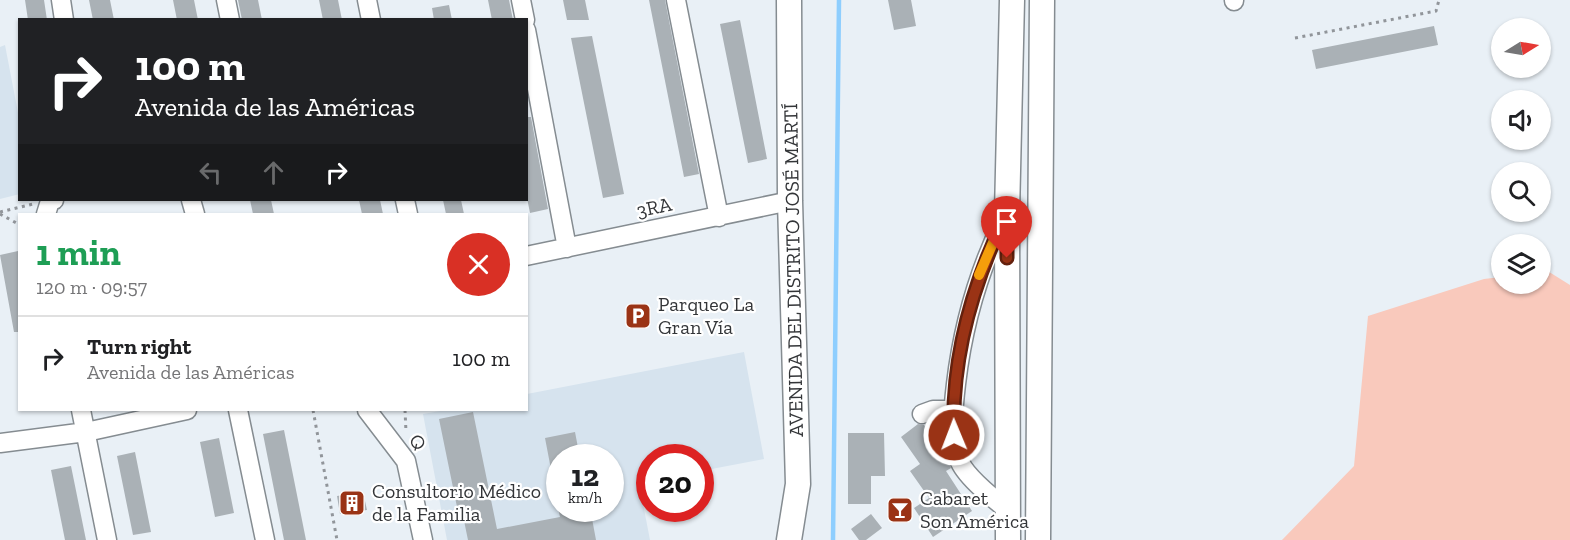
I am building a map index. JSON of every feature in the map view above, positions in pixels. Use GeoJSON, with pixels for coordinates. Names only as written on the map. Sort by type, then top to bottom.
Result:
{"type":"FeatureCollection","features":[{"type":"Feature","properties":{"kind":"main road","name":"AVENIDA DEL DISTRITO JOSÉ MARTÍ"},"geometry":{"type":"LineString","coordinates":[[789,0],[790,201],[798,484],[789,540]]}},
{"type":"Feature","properties":{"kind":"main road"},"geometry":{"type":"LineString","coordinates":[[1008,540],[1007,213],[1012,0]]}},
{"type":"Feature","properties":{"kind":"main road"},"geometry":{"type":"LineString","coordinates":[[1038,540],[1042,0]]}},
{"type":"Feature","properties":{"kind":"street"},"geometry":{"type":"LineString","coordinates":[[61,0],[64,18]]}},
{"type":"Feature","properties":{"kind":"street"},"geometry":{"type":"LineString","coordinates":[[226,0],[230,18]]}},
{"type":"Feature","properties":{"kind":"street"},"geometry":{"type":"LineString","coordinates":[[367,0],[371,18]]}},
{"type":"Feature","properties":{"kind":"street"},"geometry":{"type":"LineString","coordinates":[[521,0],[525,18]]}},
{"type":"Feature","properties":{"kind":"street"},"geometry":{"type":"LineString","coordinates":[[676,0],[719,216]]}},
{"type":"Feature","properties":{"kind":"street"},"geometry":{"type":"LineString","coordinates":[[528,41],[567,248]]}},
{"type":"Feature","properties":{"kind":"street","name":"3RA"},"geometry":{"type":"LineString","coordinates":[[528,256],[790,201]]}},
{"type":"Feature","properties":{"kind":"street"},"geometry":{"type":"LineString","coordinates":[[1007,213],[986,256],[975,288],[962,336],[953,410],[954,435],[960,464],[991,497],[1009,511]]}},
{"type":"Feature","properties":{"kind":"street"},"geometry":{"type":"LineString","coordinates":[[921,414],[933,410],[953,410]]}},
{"type":"Feature","properties":{"kind":"street"},"geometry":{"type":"LineString","coordinates":[[81,411],[107,540]]}},
{"type":"Feature","properties":{"kind":"street"},"geometry":{"type":"LineString","coordinates":[[0,443],[86,432],[182,411]]}},
{"type":"Feature","properties":{"kind":"street"},"geometry":{"type":"LineString","coordinates":[[238,411],[265,540]]}},
{"type":"Feature","properties":{"kind":"street","name":"Q"},"geometry":{"type":"LineString","coordinates":[[368,411],[406,461],[423,540]]}},
{"type":"Feature","properties":{"kind":"path"},"geometry":{"type":"LineString","coordinates":[[1295,38],[1436,11],[1439,0]]}},
{"type":"Feature","properties":{"kind":"path"},"geometry":{"type":"LineString","coordinates":[[0,213],[50,205]]}},
{"type":"Feature","properties":{"kind":"path"},"geometry":{"type":"LineString","coordinates":[[0,213],[18,224]]}},
{"type":"Feature","properties":{"kind":"path"},"geometry":{"type":"LineString","coordinates":[[313,411],[336,540]]}},
{"type":"Feature","properties":{"kind":"shaded area"},"geometry":{"type":"Polygon","coordinates":[[[5,45],[18,113],[18,194],[0,199],[0,47],[5,45]]]}},
{"type":"Feature","properties":{"kind":"shaded area"},"geometry":{"type":"Polygon","coordinates":[[[1551,273],[1570,285],[1570,540],[1282,540],[1354,466],[1368,316],[1491,278],[1491,294],[1551,294],[1551,273]]]}},
{"type":"Feature","properties":{"kind":"shaded area"},"geometry":{"type":"Polygon","coordinates":[[[744,352],[764,459],[714,469],[714,444],[636,444],[636,522],[647,522],[650,540],[447,540],[423,414],[440,411],[528,411],[528,394],[744,352]]]}},
{"type":"Feature","properties":{"kind":"building"},"geometry":{"type":"Polygon","coordinates":[[[25,0],[44,0],[47,18],[28,18],[25,0]]]}},
{"type":"Feature","properties":{"kind":"building"},"geometry":{"type":"Polygon","coordinates":[[[89,0],[110,0],[114,18],[93,18],[89,0]]]}},
{"type":"Feature","properties":{"kind":"building"},"geometry":{"type":"Polygon","coordinates":[[[173,0],[194,0],[198,18],[177,18],[173,0]]]}},
{"type":"Feature","properties":{"kind":"building"},"geometry":{"type":"Polygon","coordinates":[[[238,0],[258,0],[262,18],[242,18],[238,0]]]}},
{"type":"Feature","properties":{"kind":"building"},"geometry":{"type":"Polygon","coordinates":[[[319,0],[338,0],[342,18],[323,18],[319,0]]]}},
{"type":"Feature","properties":{"kind":"building"},"geometry":{"type":"Polygon","coordinates":[[[488,0],[509,0],[513,18],[492,18],[488,0]]]}},
{"type":"Feature","properties":{"kind":"building"},"geometry":{"type":"Polygon","coordinates":[[[563,0],[585,0],[589,20],[567,20],[563,0]]]}},
{"type":"Feature","properties":{"kind":"building"},"geometry":{"type":"Polygon","coordinates":[[[649,0],[665,0],[699,174],[684,177],[649,0]]]}},
{"type":"Feature","properties":{"kind":"building"},"geometry":{"type":"Polygon","coordinates":[[[888,0],[911,0],[916,26],[894,30],[888,0]]]}},
{"type":"Feature","properties":{"kind":"building"},"geometry":{"type":"Polygon","coordinates":[[[449,5],[452,18],[434,18],[432,8],[449,5]]]}},
{"type":"Feature","properties":{"kind":"building"},"geometry":{"type":"Polygon","coordinates":[[[740,20],[767,159],[748,163],[720,24],[740,20]]]}},
{"type":"Feature","properties":{"kind":"building"},"geometry":{"type":"Polygon","coordinates":[[[1434,26],[1438,45],[1316,69],[1312,50],[1434,26]]]}},
{"type":"Feature","properties":{"kind":"building"},"geometry":{"type":"Polygon","coordinates":[[[592,36],[624,194],[603,198],[571,38],[592,36]]]}},
{"type":"Feature","properties":{"kind":"building"},"geometry":{"type":"Polygon","coordinates":[[[528,117],[531,117],[548,209],[530,213],[528,201],[528,117]]]}},
{"type":"Feature","properties":{"kind":"building"},"geometry":{"type":"Polygon","coordinates":[[[250,201],[271,201],[274,213],[253,213],[250,201]]]}},
{"type":"Feature","properties":{"kind":"building"},"geometry":{"type":"Polygon","coordinates":[[[359,201],[380,201],[383,213],[362,213],[359,201]]]}},
{"type":"Feature","properties":{"kind":"building"},"geometry":{"type":"Polygon","coordinates":[[[443,201],[461,201],[464,213],[446,213],[443,201]]]}},
{"type":"Feature","properties":{"kind":"building"},"geometry":{"type":"Polygon","coordinates":[[[18,251],[18,332],[14,332],[0,255],[18,251]]]}},
{"type":"Feature","properties":{"kind":"building"},"geometry":{"type":"Polygon","coordinates":[[[473,412],[497,529],[546,520],[546,522],[593,522],[596,540],[468,540],[461,506],[457,507],[439,419],[473,412]]]}},
{"type":"Feature","properties":{"kind":"building"},"geometry":{"type":"Polygon","coordinates":[[[918,424],[924,425],[946,456],[951,468],[946,471],[972,511],[933,537],[914,508],[929,498],[910,471],[920,464],[901,437],[918,424]]]}},
{"type":"Feature","properties":{"kind":"building"},"geometry":{"type":"Polygon","coordinates":[[[284,430],[306,540],[284,540],[263,434],[284,430]]]}},
{"type":"Feature","properties":{"kind":"building"},"geometry":{"type":"Polygon","coordinates":[[[575,432],[577,444],[546,444],[545,438],[575,432]]]}},
{"type":"Feature","properties":{"kind":"building"},"geometry":{"type":"Polygon","coordinates":[[[848,433],[884,433],[885,476],[871,476],[871,504],[848,504],[848,433]]]}},
{"type":"Feature","properties":{"kind":"building"},"geometry":{"type":"Polygon","coordinates":[[[219,438],[234,513],[215,517],[200,442],[219,438]]]}},
{"type":"Feature","properties":{"kind":"building"},"geometry":{"type":"Polygon","coordinates":[[[135,452],[151,532],[133,535],[117,456],[135,452]]]}},
{"type":"Feature","properties":{"kind":"building"},"geometry":{"type":"Polygon","coordinates":[[[71,466],[86,540],[65,540],[51,470],[71,466]]]}},
{"type":"Feature","properties":{"kind":"building","name":"Consultorio Médico de la Familia"},"geometry":{"type":"Polygon","coordinates":[[[363,492],[367,510],[340,514],[337,496],[363,492]]]}},
{"type":"Feature","properties":{"kind":"building"},"geometry":{"type":"Polygon","coordinates":[[[871,514],[882,528],[866,540],[859,540],[851,529],[871,514]]]}},
{"type":"Feature","properties":{"kind":"waterway"},"geometry":{"type":"LineString","coordinates":[[833,540],[839,0]]}},
{"type":"Feature","properties":{"kind":"slow traffic"},"geometry":{"type":"LineString","coordinates":[[979,275],[1001,224]]}},
{"type":"Feature","properties":{"kind":"place","name":"Parqueo La Gran Vía"},"geometry":{"type":"Point","coordinates":[638,316]}},
{"type":"Feature","properties":{"kind":"place","name":"Consultorio Médico de la Familia"},"geometry":{"type":"Point","coordinates":[352,503]}},
{"type":"Feature","properties":{"kind":"place","name":"Cabaret Son América"},"geometry":{"type":"Point","coordinates":[900,510]}},
{"type":"Feature","properties":{"kind":"route"},"geometry":{"type":"LineString","coordinates":[[954,435],[953,410],[962,336],[986,256],[1007,213],[1007,258]]}}]}
